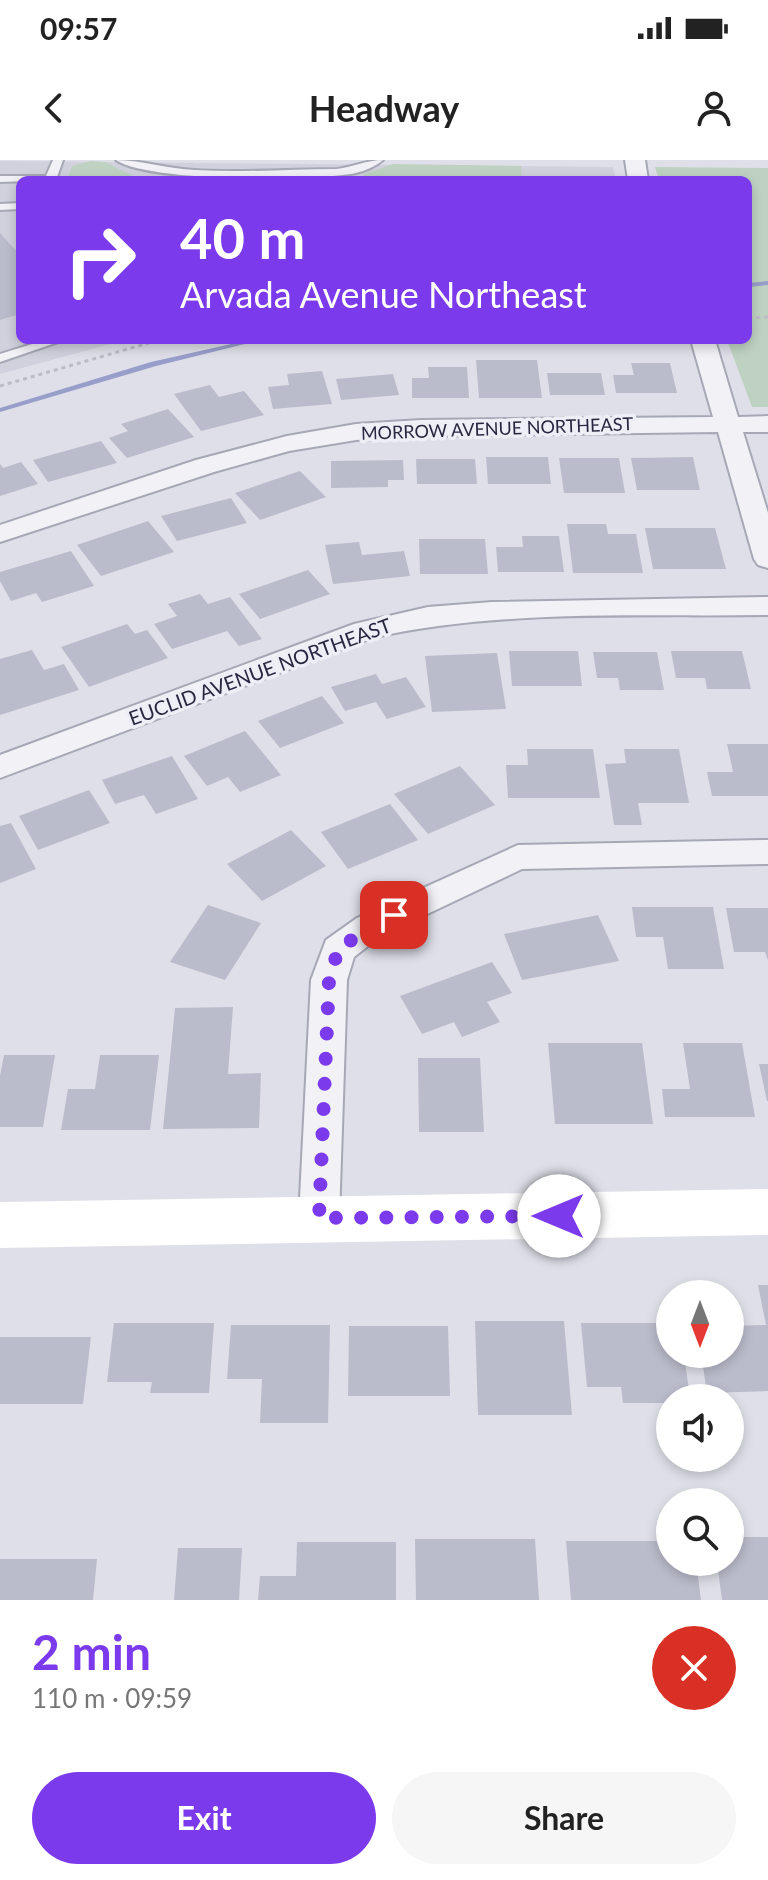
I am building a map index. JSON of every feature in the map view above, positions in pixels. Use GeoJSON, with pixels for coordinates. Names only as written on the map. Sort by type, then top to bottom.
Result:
{"type":"FeatureCollection","features":[{"type":"Feature","properties":{"kind":"street"},"geometry":{"type":"LineString","coordinates":[[704,344],[768,559]]}},
{"type":"Feature","properties":{"kind":"street","name":"MORROW AVENUE NORTHEAST"},"geometry":{"type":"LineString","coordinates":[[0,534],[205,466],[287,444],[356,432],[421,428],[768,424]]}},
{"type":"Feature","properties":{"kind":"street","name":"EUCLID AVENUE NORTHEAST"},"geometry":{"type":"LineString","coordinates":[[0,767],[364,631],[428,616],[492,611],[768,606]]}},
{"type":"Feature","properties":{"kind":"street"},"geometry":{"type":"LineString","coordinates":[[319,1218],[329,980],[338,950],[369,927],[518,857],[768,852]]}},
{"type":"Feature","properties":{"kind":"street"},"geometry":{"type":"LineString","coordinates":[[0,1225],[768,1212]]}},
{"type":"Feature","properties":{"kind":"lane"},"geometry":{"type":"LineString","coordinates":[[121,160],[147,169],[180,172],[337,172],[356,170],[378,160]]}},
{"type":"Feature","properties":{"kind":"lane"},"geometry":{"type":"LineString","coordinates":[[0,358],[45,344]]}},
{"type":"Feature","properties":{"kind":"path"},"geometry":{"type":"LineString","coordinates":[[0,386],[145,344]]}},
{"type":"Feature","properties":{"kind":"shaded area"},"geometry":{"type":"Polygon","coordinates":[[[0,161],[613,167],[615,176],[16,176],[16,344],[110,344],[0,374],[0,161]]]}},
{"type":"Feature","properties":{"kind":"green space"},"geometry":{"type":"Polygon","coordinates":[[[91,161],[105,162],[133,176],[68,176],[72,166],[91,161]]]}},
{"type":"Feature","properties":{"kind":"green space"},"geometry":{"type":"Polygon","coordinates":[[[393,164],[521,166],[522,176],[364,176],[393,164]]]}},
{"type":"Feature","properties":{"kind":"green space"},"geometry":{"type":"Polygon","coordinates":[[[655,167],[768,168],[768,407],[752,407],[728,344],[752,344],[752,176],[658,176],[655,167]]]}},
{"type":"Feature","properties":{"kind":"building"},"geometry":{"type":"Polygon","coordinates":[[[0,233],[16,251],[16,315],[0,320],[0,233]]]}},
{"type":"Feature","properties":{"kind":"building"},"geometry":{"type":"Polygon","coordinates":[[[476,360],[537,360],[542,398],[479,398],[476,360]]]}},
{"type":"Feature","properties":{"kind":"building"},"geometry":{"type":"Polygon","coordinates":[[[631,363],[670,363],[677,393],[616,393],[613,375],[634,375],[631,363]]]}},
{"type":"Feature","properties":{"kind":"building"},"geometry":{"type":"Polygon","coordinates":[[[428,367],[467,367],[469,398],[412,398],[412,378],[429,378],[428,367]]]}},
{"type":"Feature","properties":{"kind":"building"},"geometry":{"type":"Polygon","coordinates":[[[322,371],[332,404],[273,409],[268,387],[289,385],[287,374],[322,371]]]}},
{"type":"Feature","properties":{"kind":"building"},"geometry":{"type":"Polygon","coordinates":[[[547,373],[601,373],[605,395],[550,395],[547,373]]]}},
{"type":"Feature","properties":{"kind":"building"},"geometry":{"type":"Polygon","coordinates":[[[393,374],[399,395],[341,400],[336,379],[393,374]]]}},
{"type":"Feature","properties":{"kind":"building"},"geometry":{"type":"Polygon","coordinates":[[[210,385],[219,397],[244,391],[264,415],[201,431],[174,394],[210,385]]]}},
{"type":"Feature","properties":{"kind":"building"},"geometry":{"type":"Polygon","coordinates":[[[168,409],[194,437],[127,458],[109,438],[128,431],[121,424],[168,409]]]}},
{"type":"Feature","properties":{"kind":"building"},"geometry":{"type":"Polygon","coordinates":[[[101,441],[117,463],[48,482],[33,460],[101,441]]]}},
{"type":"Feature","properties":{"kind":"building"},"geometry":{"type":"Polygon","coordinates":[[[486,457],[548,457],[551,484],[488,484],[486,457]]]}},
{"type":"Feature","properties":{"kind":"building"},"geometry":{"type":"Polygon","coordinates":[[[693,457],[700,490],[637,490],[631,458],[693,457]]]}},
{"type":"Feature","properties":{"kind":"building"},"geometry":{"type":"Polygon","coordinates":[[[559,458],[619,458],[625,493],[564,493],[559,458]]]}},
{"type":"Feature","properties":{"kind":"building"},"geometry":{"type":"Polygon","coordinates":[[[416,459],[475,459],[477,484],[417,484],[416,459]]]}},
{"type":"Feature","properties":{"kind":"building"},"geometry":{"type":"Polygon","coordinates":[[[403,460],[404,480],[388,480],[388,487],[331,488],[331,461],[403,460]]]}},
{"type":"Feature","properties":{"kind":"building"},"geometry":{"type":"Polygon","coordinates":[[[21,462],[38,484],[0,496],[0,464],[3,468],[21,462]]]}},
{"type":"Feature","properties":{"kind":"building"},"geometry":{"type":"Polygon","coordinates":[[[300,471],[326,497],[260,520],[235,493],[300,471]]]}},
{"type":"Feature","properties":{"kind":"building"},"geometry":{"type":"Polygon","coordinates":[[[231,498],[247,523],[177,541],[161,516],[231,498]]]}},
{"type":"Feature","properties":{"kind":"building"},"geometry":{"type":"Polygon","coordinates":[[[148,521],[174,552],[101,576],[77,545],[148,521]]]}},
{"type":"Feature","properties":{"kind":"building"},"geometry":{"type":"Polygon","coordinates":[[[567,524],[606,524],[608,534],[636,534],[643,573],[573,573],[567,524]]]}},
{"type":"Feature","properties":{"kind":"building"},"geometry":{"type":"Polygon","coordinates":[[[645,528],[715,528],[726,569],[653,569],[645,528]]]}},
{"type":"Feature","properties":{"kind":"building"},"geometry":{"type":"Polygon","coordinates":[[[522,536],[559,536],[564,572],[498,572],[496,547],[523,547],[522,536]]]}},
{"type":"Feature","properties":{"kind":"building"},"geometry":{"type":"Polygon","coordinates":[[[419,539],[485,539],[488,574],[420,574],[419,539]]]}},
{"type":"Feature","properties":{"kind":"building"},"geometry":{"type":"Polygon","coordinates":[[[359,542],[362,555],[404,551],[410,576],[333,584],[325,545],[359,542]]]}},
{"type":"Feature","properties":{"kind":"building"},"geometry":{"type":"Polygon","coordinates":[[[71,551],[94,586],[42,602],[36,593],[11,601],[0,581],[0,572],[71,551]]]}},
{"type":"Feature","properties":{"kind":"building"},"geometry":{"type":"Polygon","coordinates":[[[308,570],[330,594],[260,619],[239,594],[308,570]]]}},
{"type":"Feature","properties":{"kind":"building"},"geometry":{"type":"Polygon","coordinates":[[[200,594],[208,604],[230,597],[262,639],[239,646],[227,631],[172,649],[154,624],[177,616],[168,604],[200,594]]]}},
{"type":"Feature","properties":{"kind":"building"},"geometry":{"type":"Polygon","coordinates":[[[127,624],[135,634],[147,630],[168,658],[89,687],[61,647],[127,624]]]}},
{"type":"Feature","properties":{"kind":"building"},"geometry":{"type":"Polygon","coordinates":[[[32,650],[44,670],[64,664],[79,690],[0,715],[0,659],[32,650]]]}},
{"type":"Feature","properties":{"kind":"building"},"geometry":{"type":"Polygon","coordinates":[[[509,651],[578,651],[582,686],[512,686],[509,651]]]}},
{"type":"Feature","properties":{"kind":"building"},"geometry":{"type":"Polygon","coordinates":[[[671,651],[742,651],[751,689],[707,689],[705,678],[676,678],[671,651]]]}},
{"type":"Feature","properties":{"kind":"building"},"geometry":{"type":"Polygon","coordinates":[[[593,652],[657,652],[664,690],[620,690],[618,678],[597,678],[593,652]]]}},
{"type":"Feature","properties":{"kind":"building"},"geometry":{"type":"Polygon","coordinates":[[[497,653],[506,709],[432,712],[425,656],[497,653]]]}},
{"type":"Feature","properties":{"kind":"building"},"geometry":{"type":"Polygon","coordinates":[[[376,674],[382,684],[406,677],[426,707],[387,719],[376,702],[345,711],[331,687],[376,674]]]}},
{"type":"Feature","properties":{"kind":"building"},"geometry":{"type":"Polygon","coordinates":[[[322,696],[344,723],[280,748],[258,721],[322,696]]]}},
{"type":"Feature","properties":{"kind":"building"},"geometry":{"type":"Polygon","coordinates":[[[245,731],[281,775],[240,792],[228,777],[207,786],[184,756],[245,731]]]}},
{"type":"Feature","properties":{"kind":"building"},"geometry":{"type":"Polygon","coordinates":[[[727,744],[768,744],[768,796],[712,796],[707,772],[733,772],[727,744]]]}},
{"type":"Feature","properties":{"kind":"building"},"geometry":{"type":"Polygon","coordinates":[[[527,749],[593,749],[600,798],[508,798],[506,765],[528,765],[527,749]]]}},
{"type":"Feature","properties":{"kind":"building"},"geometry":{"type":"Polygon","coordinates":[[[624,749],[679,749],[689,803],[638,803],[642,825],[614,825],[605,764],[626,763],[624,749]]]}},
{"type":"Feature","properties":{"kind":"building"},"geometry":{"type":"Polygon","coordinates":[[[172,756],[198,799],[156,814],[144,795],[115,804],[102,780],[172,756]]]}},
{"type":"Feature","properties":{"kind":"building"},"geometry":{"type":"Polygon","coordinates":[[[460,766],[495,805],[428,834],[394,794],[460,766]]]}},
{"type":"Feature","properties":{"kind":"building"},"geometry":{"type":"Polygon","coordinates":[[[89,790],[110,823],[38,850],[19,816],[89,790]]]}},
{"type":"Feature","properties":{"kind":"building"},"geometry":{"type":"Polygon","coordinates":[[[390,804],[418,840],[348,869],[321,832],[390,804]]]}},
{"type":"Feature","properties":{"kind":"building"},"geometry":{"type":"Polygon","coordinates":[[[11,823],[36,869],[0,883],[0,826],[11,823]]]}},
{"type":"Feature","properties":{"kind":"building"},"geometry":{"type":"Polygon","coordinates":[[[291,830],[326,866],[262,901],[227,864],[291,830]]]}},
{"type":"Feature","properties":{"kind":"building"},"geometry":{"type":"Polygon","coordinates":[[[208,905],[261,923],[225,980],[170,962],[208,905]]]}},
{"type":"Feature","properties":{"kind":"building"},"geometry":{"type":"Polygon","coordinates":[[[632,907],[713,907],[724,969],[668,969],[663,937],[636,937],[632,907]]]}},
{"type":"Feature","properties":{"kind":"building"},"geometry":{"type":"Polygon","coordinates":[[[726,908],[768,908],[768,960],[765,952],[734,952],[726,908]]]}},
{"type":"Feature","properties":{"kind":"building"},"geometry":{"type":"Polygon","coordinates":[[[598,915],[619,961],[522,980],[504,934],[598,915]]]}},
{"type":"Feature","properties":{"kind":"building"},"geometry":{"type":"Polygon","coordinates":[[[492,962],[512,993],[487,1002],[500,1022],[462,1037],[454,1022],[422,1034],[400,996],[492,962]]]}},
{"type":"Feature","properties":{"kind":"building"},"geometry":{"type":"Polygon","coordinates":[[[233,1007],[228,1074],[261,1073],[259,1128],[163,1129],[175,1008],[233,1007]]]}},
{"type":"Feature","properties":{"kind":"building"},"geometry":{"type":"Polygon","coordinates":[[[548,1043],[642,1043],[653,1124],[555,1124],[548,1043]]]}},
{"type":"Feature","properties":{"kind":"building"},"geometry":{"type":"Polygon","coordinates":[[[683,1043],[742,1043],[755,1117],[665,1117],[662,1089],[690,1089],[683,1043]]]}},
{"type":"Feature","properties":{"kind":"building"},"geometry":{"type":"Polygon","coordinates":[[[4,1055],[55,1055],[43,1127],[0,1127],[0,1076],[4,1055]]]}},
{"type":"Feature","properties":{"kind":"building"},"geometry":{"type":"Polygon","coordinates":[[[100,1055],[159,1055],[150,1130],[61,1130],[68,1089],[95,1089],[100,1055]]]}},
{"type":"Feature","properties":{"kind":"building"},"geometry":{"type":"Polygon","coordinates":[[[418,1058],[480,1058],[484,1132],[419,1132],[418,1058]]]}},
{"type":"Feature","properties":{"kind":"building"},"geometry":{"type":"Polygon","coordinates":[[[759,1064],[768,1064],[768,1101],[767,1101],[759,1064]]]}},
{"type":"Feature","properties":{"kind":"building"},"geometry":{"type":"Polygon","coordinates":[[[758,1285],[768,1285],[768,1391],[744,1392],[744,1384],[706,1384],[703,1368],[744,1368],[744,1326],[766,1325],[758,1285]]]}},
{"type":"Feature","properties":{"kind":"building"},"geometry":{"type":"Polygon","coordinates":[[[475,1321],[564,1321],[572,1415],[478,1415],[475,1321]]]}},
{"type":"Feature","properties":{"kind":"building"},"geometry":{"type":"Polygon","coordinates":[[[114,1323],[214,1323],[209,1393],[150,1393],[152,1382],[107,1382],[114,1323]]]}},
{"type":"Feature","properties":{"kind":"building"},"geometry":{"type":"Polygon","coordinates":[[[581,1323],[656,1323],[656,1368],[686,1368],[688,1384],[656,1384],[656,1403],[623,1403],[621,1387],[587,1387],[581,1323]]]}},
{"type":"Feature","properties":{"kind":"building"},"geometry":{"type":"Polygon","coordinates":[[[231,1325],[330,1325],[328,1423],[260,1423],[262,1379],[227,1379],[231,1325]]]}},
{"type":"Feature","properties":{"kind":"building"},"geometry":{"type":"Polygon","coordinates":[[[349,1326],[448,1326],[450,1396],[348,1396],[349,1326]]]}},
{"type":"Feature","properties":{"kind":"building"},"geometry":{"type":"Polygon","coordinates":[[[0,1337],[91,1337],[83,1404],[0,1404],[0,1337]]]}},
{"type":"Feature","properties":{"kind":"building"},"geometry":{"type":"Polygon","coordinates":[[[744,1537],[768,1537],[768,1600],[722,1600],[719,1576],[744,1576],[744,1537]]]}},
{"type":"Feature","properties":{"kind":"building"},"geometry":{"type":"Polygon","coordinates":[[[415,1539],[535,1539],[539,1600],[416,1600],[415,1539]]]}},
{"type":"Feature","properties":{"kind":"building"},"geometry":{"type":"Polygon","coordinates":[[[566,1541],[656,1541],[656,1576],[698,1576],[701,1600],[571,1600],[566,1541]]]}},
{"type":"Feature","properties":{"kind":"building"},"geometry":{"type":"Polygon","coordinates":[[[297,1542],[396,1542],[396,1600],[258,1600],[260,1576],[296,1576],[297,1542]]]}},
{"type":"Feature","properties":{"kind":"building"},"geometry":{"type":"Polygon","coordinates":[[[178,1548],[242,1548],[239,1600],[174,1600],[178,1548]]]}},
{"type":"Feature","properties":{"kind":"building"},"geometry":{"type":"Polygon","coordinates":[[[0,1559],[97,1559],[93,1600],[0,1600],[0,1559]]]}},
{"type":"Feature","properties":{"kind":"waterway"},"geometry":{"type":"LineString","coordinates":[[752,285],[768,283]]}},
{"type":"Feature","properties":{"kind":"waterway"},"geometry":{"type":"LineString","coordinates":[[0,410],[154,364],[241,344]]}},
{"type":"Feature","properties":{"kind":"route"},"geometry":{"type":"LineString","coordinates":[[394,915],[369,927],[338,950],[329,980],[319,1218],[559,1216]]}}]}
